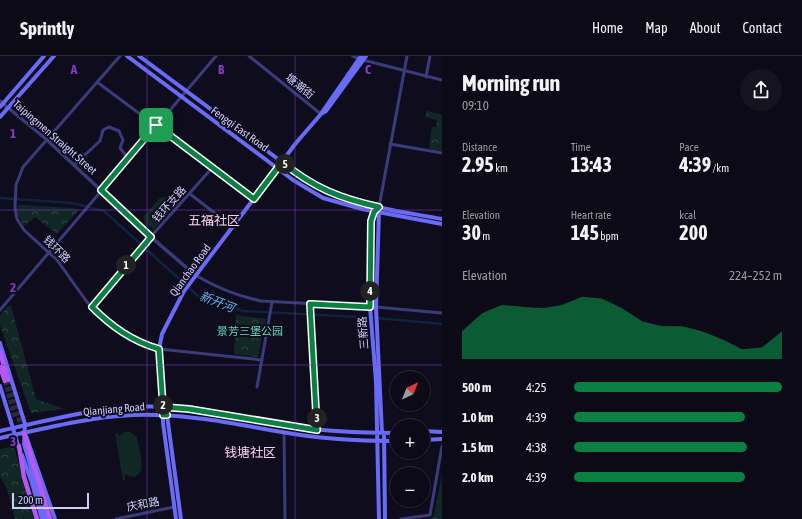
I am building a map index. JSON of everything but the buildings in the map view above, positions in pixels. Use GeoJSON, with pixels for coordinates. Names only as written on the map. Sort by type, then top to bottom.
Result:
{"type":"FeatureCollection","features":[{"type":"Feature","properties":{"kind":"main road"},"geometry":{"type":"LineString","coordinates":[[1,104],[44,56]]}},
{"type":"Feature","properties":{"kind":"main road"},"geometry":{"type":"LineString","coordinates":[[0,117],[54,56]]}},
{"type":"Feature","properties":{"kind":"main road","name":"Fengqi East Road"},"geometry":{"type":"LineString","coordinates":[[127,56],[304,188],[323,198],[376,212],[442,224]]}},
{"type":"Feature","properties":{"kind":"main road","name":"Fengqi East Road"},"geometry":{"type":"LineString","coordinates":[[139,56],[303,179],[334,195],[352,201],[442,219]]}},
{"type":"Feature","properties":{"kind":"main road"},"geometry":{"type":"LineString","coordinates":[[321,114],[363,58]]}},
{"type":"Feature","properties":{"kind":"main road","name":"Qianchao Road"},"geometry":{"type":"LineString","coordinates":[[182,519],[163,407],[159,349],[166,323],[189,284],[282,162],[321,114]]}},
{"type":"Feature","properties":{"kind":"main road","name":"三新路"},"geometry":{"type":"LineString","coordinates":[[379,207],[371,221],[371,309],[376,381],[379,519]]}},
{"type":"Feature","properties":{"kind":"main road","name":"三新路"},"geometry":{"type":"LineString","coordinates":[[376,212],[376,312],[383,433],[385,519]]}},
{"type":"Feature","properties":{"kind":"main road"},"geometry":{"type":"LineString","coordinates":[[0,343],[25,424],[24,444],[46,519]]}},
{"type":"Feature","properties":{"kind":"main road"},"geometry":{"type":"LineString","coordinates":[[0,352],[6,381],[0,367]]}},
{"type":"Feature","properties":{"kind":"main road"},"geometry":{"type":"LineString","coordinates":[[0,386],[12,428],[32,483],[42,519]]}},
{"type":"Feature","properties":{"kind":"main road","name":"Qianjiang Road"},"geometry":{"type":"LineString","coordinates":[[0,431],[25,424],[98,411],[163,407],[189,409],[317,430],[390,433]]}},
{"type":"Feature","properties":{"kind":"main road","name":"Qianjiang Road"},"geometry":{"type":"LineString","coordinates":[[0,438],[86,419],[125,415],[165,415],[214,419],[284,432],[377,442],[390,441]]}},
{"type":"Feature","properties":{"kind":"main road","name":"Qianchao Road"},"geometry":{"type":"LineString","coordinates":[[165,415],[176,519]]}},
{"type":"Feature","properties":{"kind":"main road"},"geometry":{"type":"LineString","coordinates":[[430,431],[442,432]]}},
{"type":"Feature","properties":{"kind":"main road"},"geometry":{"type":"LineString","coordinates":[[24,433],[50,519]]}},
{"type":"Feature","properties":{"kind":"main road"},"geometry":{"type":"LineString","coordinates":[[24,433],[30,442],[56,519]]}},
{"type":"Feature","properties":{"kind":"main road"},"geometry":{"type":"LineString","coordinates":[[430,440],[442,439]]}},
{"type":"Feature","properties":{"kind":"main road"},"geometry":{"type":"LineString","coordinates":[[19,446],[24,477],[37,519]]}},
{"type":"Feature","properties":{"kind":"street","name":"钱环路"},"geometry":{"type":"LineString","coordinates":[[120,56],[23,167],[17,181],[15,214],[24,230],[63,267],[92,307],[108,323],[124,334],[140,343],[159,349],[262,360]]}},
{"type":"Feature","properties":{"kind":"street"},"geometry":{"type":"LineString","coordinates":[[0,310],[216,56]]}},
{"type":"Feature","properties":{"kind":"street","name":"塘潮街"},"geometry":{"type":"LineString","coordinates":[[249,56],[321,114]]}},
{"type":"Feature","properties":{"kind":"street"},"geometry":{"type":"LineString","coordinates":[[353,56],[403,72],[442,80]]}},
{"type":"Feature","properties":{"kind":"street"},"geometry":{"type":"LineString","coordinates":[[379,207],[407,56]]}},
{"type":"Feature","properties":{"kind":"street"},"geometry":{"type":"LineString","coordinates":[[426,77],[430,56]]}},
{"type":"Feature","properties":{"kind":"street"},"geometry":{"type":"LineString","coordinates":[[97,82],[254,199]]}},
{"type":"Feature","properties":{"kind":"street","name":"Taipingmen Straight Street"},"geometry":{"type":"LineString","coordinates":[[1,104],[46,139],[151,237],[196,275],[212,285],[243,297],[272,302],[371,309],[376,307],[442,313]]}},
{"type":"Feature","properties":{"kind":"street"},"geometry":{"type":"LineString","coordinates":[[74,165],[92,150],[100,141],[103,130],[109,127],[119,131],[123,140],[120,148],[128,158]]}},
{"type":"Feature","properties":{"kind":"street"},"geometry":{"type":"LineString","coordinates":[[390,144],[442,153]]}},
{"type":"Feature","properties":{"kind":"street","name":"钱环支路"},"geometry":{"type":"LineString","coordinates":[[92,307],[139,250],[212,168]]}},
{"type":"Feature","properties":{"kind":"street"},"geometry":{"type":"LineString","coordinates":[[190,194],[233,227]]}},
{"type":"Feature","properties":{"kind":"street"},"geometry":{"type":"LineString","coordinates":[[257,387],[272,302]]}},
{"type":"Feature","properties":{"kind":"street"},"geometry":{"type":"LineString","coordinates":[[310,304],[317,430]]}},
{"type":"Feature","properties":{"kind":"street"},"geometry":{"type":"LineString","coordinates":[[284,432],[285,519]]}},
{"type":"Feature","properties":{"kind":"street"},"geometry":{"type":"LineString","coordinates":[[401,519],[430,515],[442,446]]}},
{"type":"Feature","properties":{"kind":"street","name":"庆和路"},"geometry":{"type":"LineString","coordinates":[[116,519],[174,507]]}},
{"type":"Feature","properties":{"kind":"green space"},"geometry":{"type":"Polygon","coordinates":[[[427,111],[442,115],[442,151],[429,149],[432,127],[436,127],[437,120],[425,117],[427,111]]]}},
{"type":"Feature","properties":{"kind":"green space"},"geometry":{"type":"Polygon","coordinates":[[[178,197],[180,198],[153,231],[152,228],[145,224],[143,217],[160,198],[169,198],[173,203],[178,197]]]}},
{"type":"Feature","properties":{"kind":"green space"},"geometry":{"type":"Polygon","coordinates":[[[19,205],[72,208],[79,210],[57,234],[35,217],[24,226],[18,215],[17,208],[19,205]]]}},
{"type":"Feature","properties":{"kind":"green space"},"geometry":{"type":"Polygon","coordinates":[[[8,306],[11,306],[36,399],[65,409],[31,413],[0,325],[0,316],[8,306]]]}},
{"type":"Feature","properties":{"kind":"green space","name":"景芳三堡公园"},"geometry":{"type":"Polygon","coordinates":[[[236,315],[266,319],[258,357],[234,354],[236,315]]]}},
{"type":"Feature","properties":{"kind":"green space"},"geometry":{"type":"Polygon","coordinates":[[[125,432],[130,432],[137,437],[142,468],[140,473],[134,477],[125,475],[125,480],[123,481],[115,433],[118,433],[119,436],[125,432]]]}},
{"type":"Feature","properties":{"kind":"green space"},"geometry":{"type":"Polygon","coordinates":[[[14,446],[34,519],[15,519],[7,489],[0,476],[0,449],[14,446]]]}},
{"type":"Feature","properties":{"kind":"green space"},"geometry":{"type":"Polygon","coordinates":[[[442,474],[442,519],[429,519],[434,516],[442,474]]]}},
{"type":"Feature","properties":{"kind":"waterway","name":"新开河"},"geometry":{"type":"LineString","coordinates":[[0,198],[72,203],[104,211],[198,296],[243,311],[377,318],[442,324]]}},
{"type":"Feature","properties":{"kind":"tunnel"},"geometry":{"type":"LineString","coordinates":[[8,380],[24,437]]}},
{"type":"Feature","properties":{"kind":"tunnel"},"geometry":{"type":"LineString","coordinates":[[5,381],[15,418]]}},
{"type":"Feature","properties":{"kind":"district","name":"五福社区"},"geometry":{"type":"Point","coordinates":[214,220]}},
{"type":"Feature","properties":{"kind":"district","name":"钱塘社区"},"geometry":{"type":"Point","coordinates":[250,452]}},
{"type":"Feature","properties":{"kind":"route"},"geometry":{"type":"LineString","coordinates":[[156,125],[101,190],[151,237],[92,307],[108,323],[119,331],[140,343],[159,349],[163,407],[167,415],[163,415],[163,407],[189,409],[317,430],[310,304],[370,307],[371,221],[374,212],[379,207],[334,195],[303,179],[282,162],[254,199],[156,125]]}}]}
